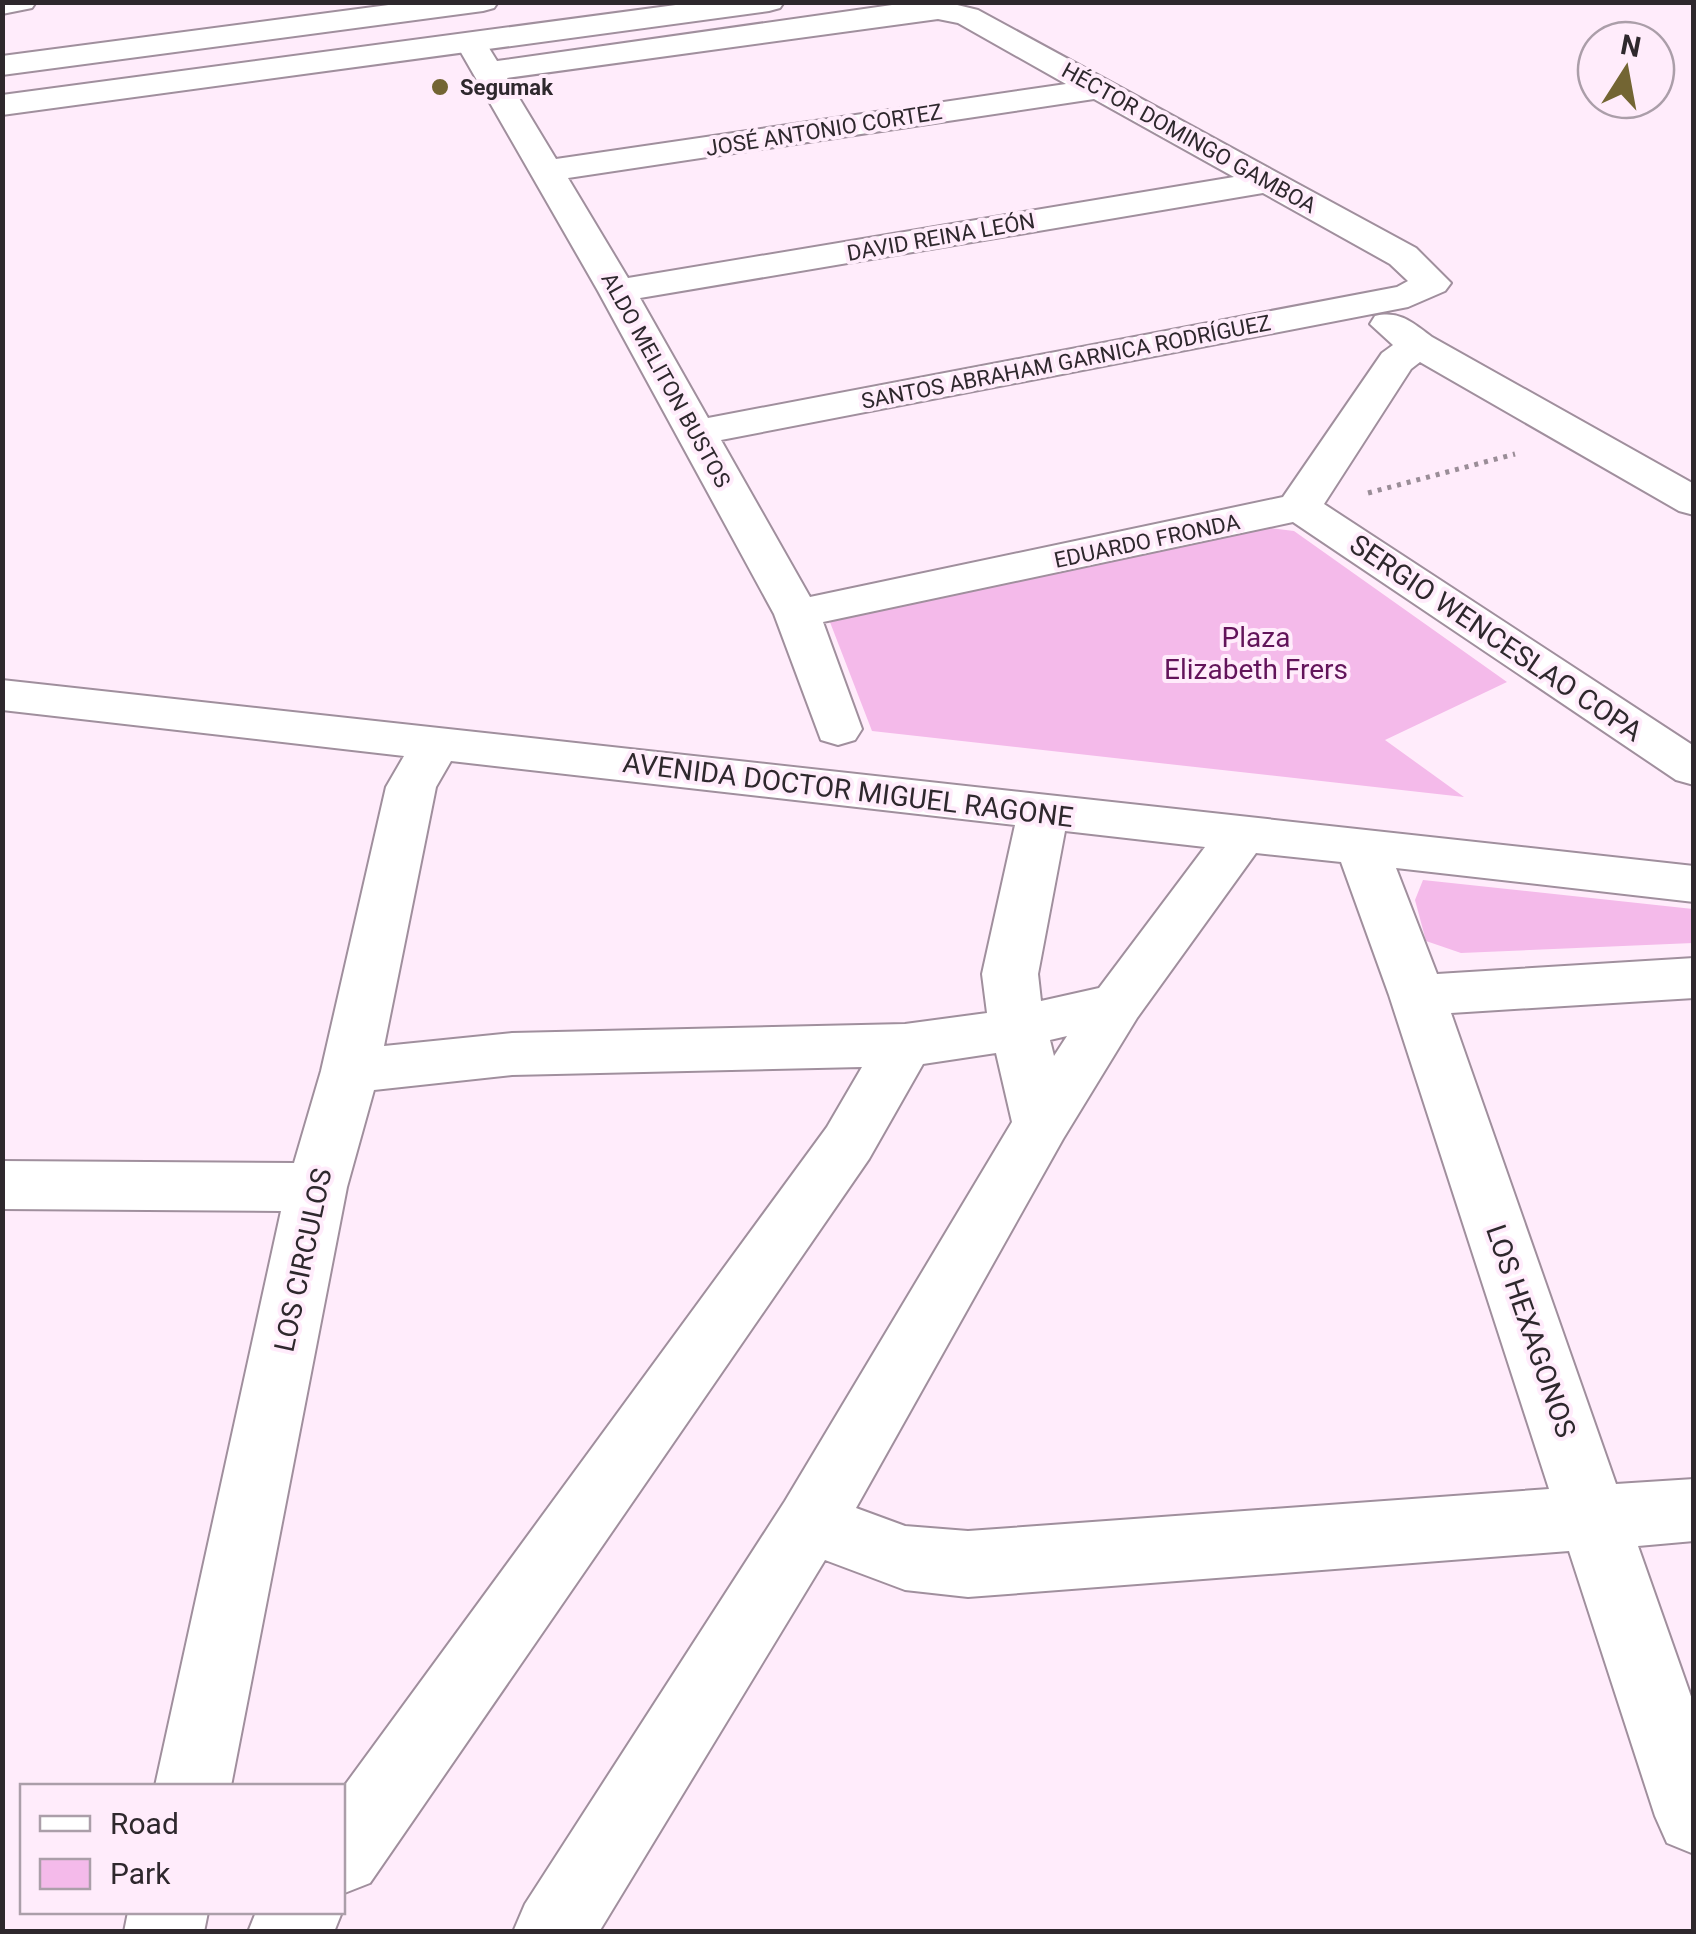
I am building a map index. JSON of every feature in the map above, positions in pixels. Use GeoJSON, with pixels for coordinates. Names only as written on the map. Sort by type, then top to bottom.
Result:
{"type":"FeatureCollection","features":[{"type":"Feature","properties":{"kind":"main road"},"geometry":{"type":"LineString","coordinates":[[2,5],[21,2]]}},
{"type":"Feature","properties":{"kind":"main road"},"geometry":{"type":"LineString","coordinates":[[2,48],[352,2]]}},
{"type":"Feature","properties":{"kind":"main road"},"geometry":{"type":"LineString","coordinates":[[2,66],[483,2]]}},
{"type":"Feature","properties":{"kind":"main road"},"geometry":{"type":"LineString","coordinates":[[2,105],[480,56],[769,2]]}},
{"type":"Feature","properties":{"kind":"main road","name":"HÉCTOR DOMINGO GAMBOA"},"geometry":{"type":"LineString","coordinates":[[480,56],[938,10],[967,16],[1403,256],[1432,283]]}},
{"type":"Feature","properties":{"kind":"main road","name":"ALDO MELITON BUSTOS"},"geometry":{"type":"LineString","coordinates":[[480,56],[617,291],[797,614],[838,729]]}},
{"type":"Feature","properties":{"kind":"main road","name":"JOSÉ ANTONIO CORTEZ"},"geometry":{"type":"LineString","coordinates":[[546,171],[1101,88]]}},
{"type":"Feature","properties":{"kind":"main road","name":"DAVID REINA LEÓN"},"geometry":{"type":"LineString","coordinates":[[617,291],[1266,182]]}},
{"type":"Feature","properties":{"kind":"main road","name":"SANTOS ABRAHAM GARNICA RODRÍGUEZ"},"geometry":{"type":"LineString","coordinates":[[696,433],[1408,296],[1432,283]]}},
{"type":"Feature","properties":{"kind":"main road"},"geometry":{"type":"LineString","coordinates":[[1363,305],[1418,345],[1694,502]]}},
{"type":"Feature","properties":{"kind":"main road"},"geometry":{"type":"LineString","coordinates":[[1298,506],[1396,361],[1418,345]]}},
{"type":"Feature","properties":{"kind":"main road","name":"EDUARDO FRONDA"},"geometry":{"type":"LineString","coordinates":[[797,614],[1271,515],[1298,506]]}},
{"type":"Feature","properties":{"kind":"main road","name":"SERGIO WENCESLAO COPA"},"geometry":{"type":"LineString","coordinates":[[1298,506],[1694,769]]}},
{"type":"Feature","properties":{"kind":"main road","name":"AVENIDA DOCTOR MIGUEL RAGONE"},"geometry":{"type":"LineString","coordinates":[[2,695],[1694,884]]}},
{"type":"Feature","properties":{"kind":"main road","name":"LOS CIRCULOS"},"geometry":{"type":"LineString","coordinates":[[193,1784],[316,1186],[350,1070],[411,787],[437,742]]}},
{"type":"Feature","properties":{"kind":"main road"},"geometry":{"type":"LineString","coordinates":[[1042,1123],[1018,1027],[1010,974],[1043,813]]}},
{"type":"Feature","properties":{"kind":"main road"},"geometry":{"type":"LineString","coordinates":[[554,1932],[810,1523],[1042,1123],[1117,1004],[1241,836]]}},
{"type":"Feature","properties":{"kind":"main road","name":"LOS HEXAGONOS"},"geometry":{"type":"LineString","coordinates":[[1362,848],[1417,995],[1694,1816]]}},
{"type":"Feature","properties":{"kind":"main road"},"geometry":{"type":"LineString","coordinates":[[1417,995],[1694,978]]}},
{"type":"Feature","properties":{"kind":"main road"},"geometry":{"type":"LineString","coordinates":[[350,1070],[512,1054],[905,1045],[972,1038],[1117,1004]]}},
{"type":"Feature","properties":{"kind":"main road"},"geometry":{"type":"LineString","coordinates":[[345,1851],[848,1142],[905,1045]]}},
{"type":"Feature","properties":{"kind":"main road"},"geometry":{"type":"LineString","coordinates":[[2,1185],[316,1186]]}},
{"type":"Feature","properties":{"kind":"main road"},"geometry":{"type":"LineString","coordinates":[[810,1523],[905,1558],[968,1564],[1694,1510]]}},
{"type":"Feature","properties":{"kind":"path"},"geometry":{"type":"LineString","coordinates":[[1298,506],[1350,498],[1581,436]]}},
{"type":"Feature","properties":{"kind":"green space","name":"Plaza Elizabeth Frers"},"geometry":{"type":"Polygon","coordinates":[[[1261,527],[1294,531],[1507,682],[1385,740],[1464,797],[872,731],[828,617],[1261,527]]]}},
{"type":"Feature","properties":{"kind":"green space"},"geometry":{"type":"Polygon","coordinates":[[[1423,880],[1693,909],[1693,943],[1461,953],[1426,941],[1415,900],[1423,880]]]}},
{"type":"Feature","properties":{"kind":"place","name":"Segumak"},"geometry":{"type":"Point","coordinates":[440,87]}}]}
